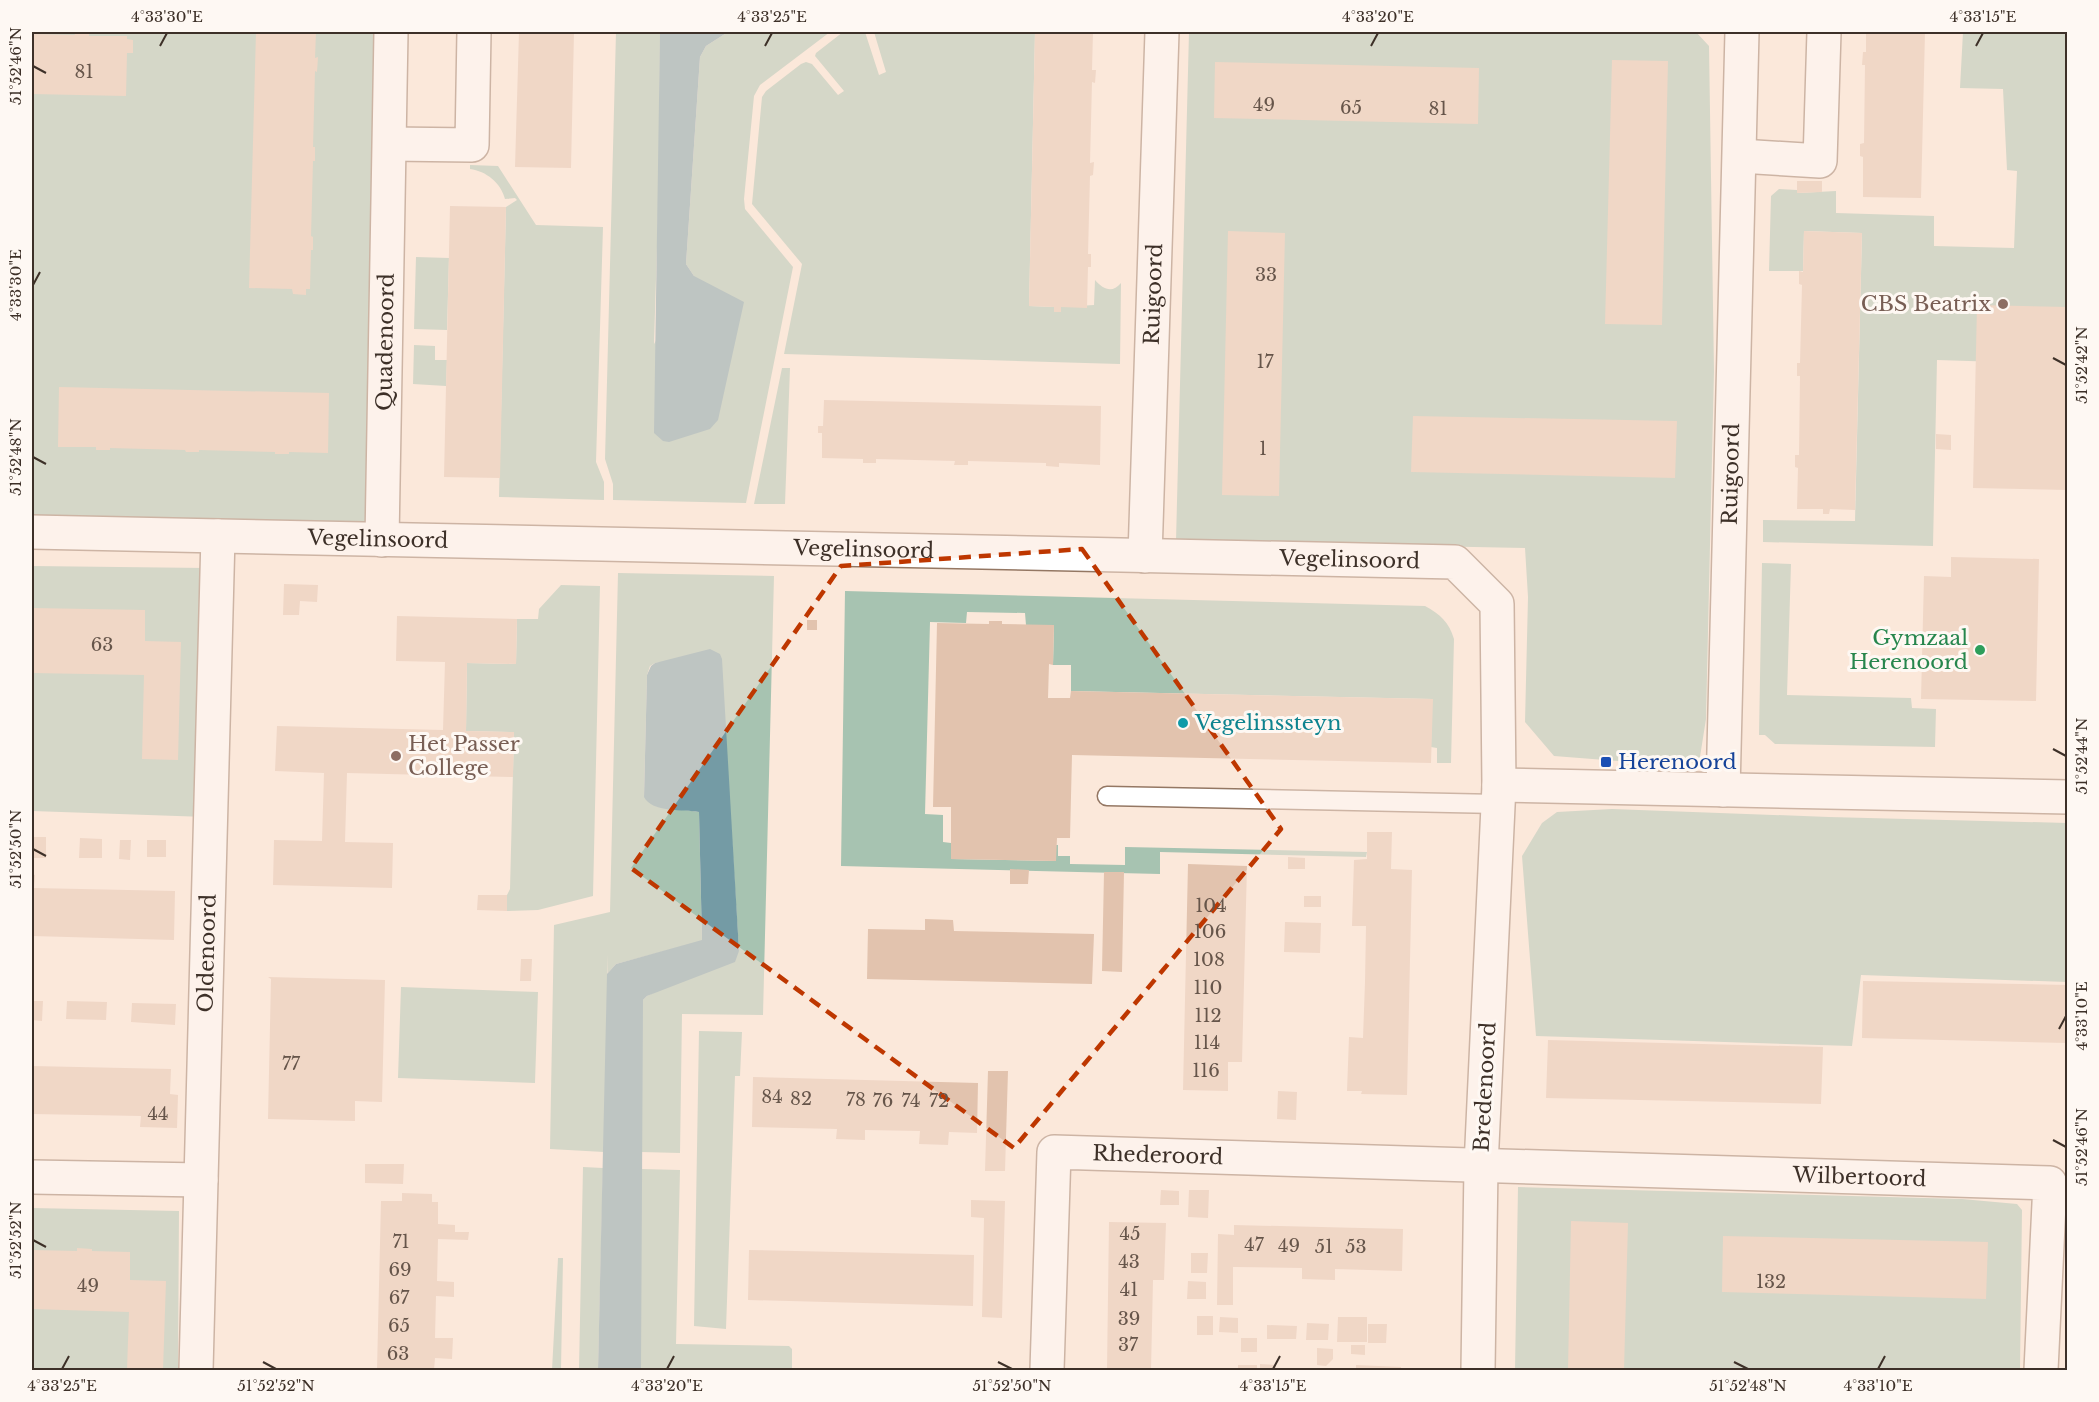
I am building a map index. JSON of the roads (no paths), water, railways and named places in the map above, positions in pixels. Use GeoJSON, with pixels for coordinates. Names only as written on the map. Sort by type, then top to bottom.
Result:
{"type":"FeatureCollection","features":[{"type":"Feature","properties":{"kind":"street","name":"Quadenoord"},"geometry":{"type":"LineString","coordinates":[[382,540],[391,32]]}},
{"type":"Feature","properties":{"kind":"street"},"geometry":{"type":"LineString","coordinates":[[390,144],[472,145],[474,32]]}},
{"type":"Feature","properties":{"kind":"street","name":"Ruigoord"},"geometry":{"type":"LineString","coordinates":[[1145,556],[1162,32]]}},
{"type":"Feature","properties":{"kind":"street","name":"Ruigoord"},"geometry":{"type":"LineString","coordinates":[[1724,790],[1742,32]]}},
{"type":"Feature","properties":{"kind":"street"},"geometry":{"type":"LineString","coordinates":[[1740,156],[1820,161],[1824,32]]}},
{"type":"Feature","properties":{"kind":"street","name":"Vegelinsoord"},"geometry":{"type":"LineString","coordinates":[[32,532],[1455,562],[1497,604],[1498,795]]}},
{"type":"Feature","properties":{"kind":"street","name":"Oldenoord"},"geometry":{"type":"LineString","coordinates":[[196,1371],[218,536]]}},
{"type":"Feature","properties":{"kind":"street"},"geometry":{"type":"LineString","coordinates":[[1498,795],[1724,790],[2067,797]]}},
{"type":"Feature","properties":{"kind":"street","name":"Bredenoord"},"geometry":{"type":"LineString","coordinates":[[1478,1371],[1482,1166],[1498,795]]}},
{"type":"Feature","properties":{"kind":"street","name":"Rhederoord"},"geometry":{"type":"LineString","coordinates":[[1047,1371],[1054,1152],[1482,1166]]}},
{"type":"Feature","properties":{"kind":"street","name":"Wilbertoord"},"geometry":{"type":"LineString","coordinates":[[1482,1166],[2050,1183],[2041,1371]]}},
{"type":"Feature","properties":{"kind":"street"},"geometry":{"type":"LineString","coordinates":[[32,1177],[201,1180]]}},
{"type":"Feature","properties":{"kind":"lane"},"geometry":{"type":"LineString","coordinates":[[1107,796],[1498,795]]}},
{"type":"Feature","properties":{"kind":"water"},"geometry":{"type":"Polygon","coordinates":[[[660,32],[728,32],[706,46],[700,57],[686,264],[694,276],[744,302],[718,420],[710,429],[669,442],[663,441],[654,433],[660,32]]]}},
{"type":"Feature","properties":{"kind":"water"},"geometry":{"type":"Polygon","coordinates":[[[710,649],[720,654],[722,659],[739,951],[735,962],[647,996],[643,1000],[641,1370],[598,1370],[607,974],[616,964],[702,940],[699,812],[661,808],[654,806],[644,797],[647,675],[655,663],[710,649]]]}},
{"type":"Feature","properties":{"kind":"place","name":"CBS Beatrix"},"geometry":{"type":"Point","coordinates":[2003,304]}},
{"type":"Feature","properties":{"kind":"place","name":"Gymzaal Herenoord"},"geometry":{"type":"Point","coordinates":[1980,650]}},
{"type":"Feature","properties":{"kind":"place","name":"Vegelinssteyn"},"geometry":{"type":"Point","coordinates":[1183,723]}},
{"type":"Feature","properties":{"kind":"place","name":"Het Passer College"},"geometry":{"type":"Point","coordinates":[396,756]}},
{"type":"Feature","properties":{"kind":"place","name":"Herenoord"},"geometry":{"type":"Point","coordinates":[1606,762]}}]}
